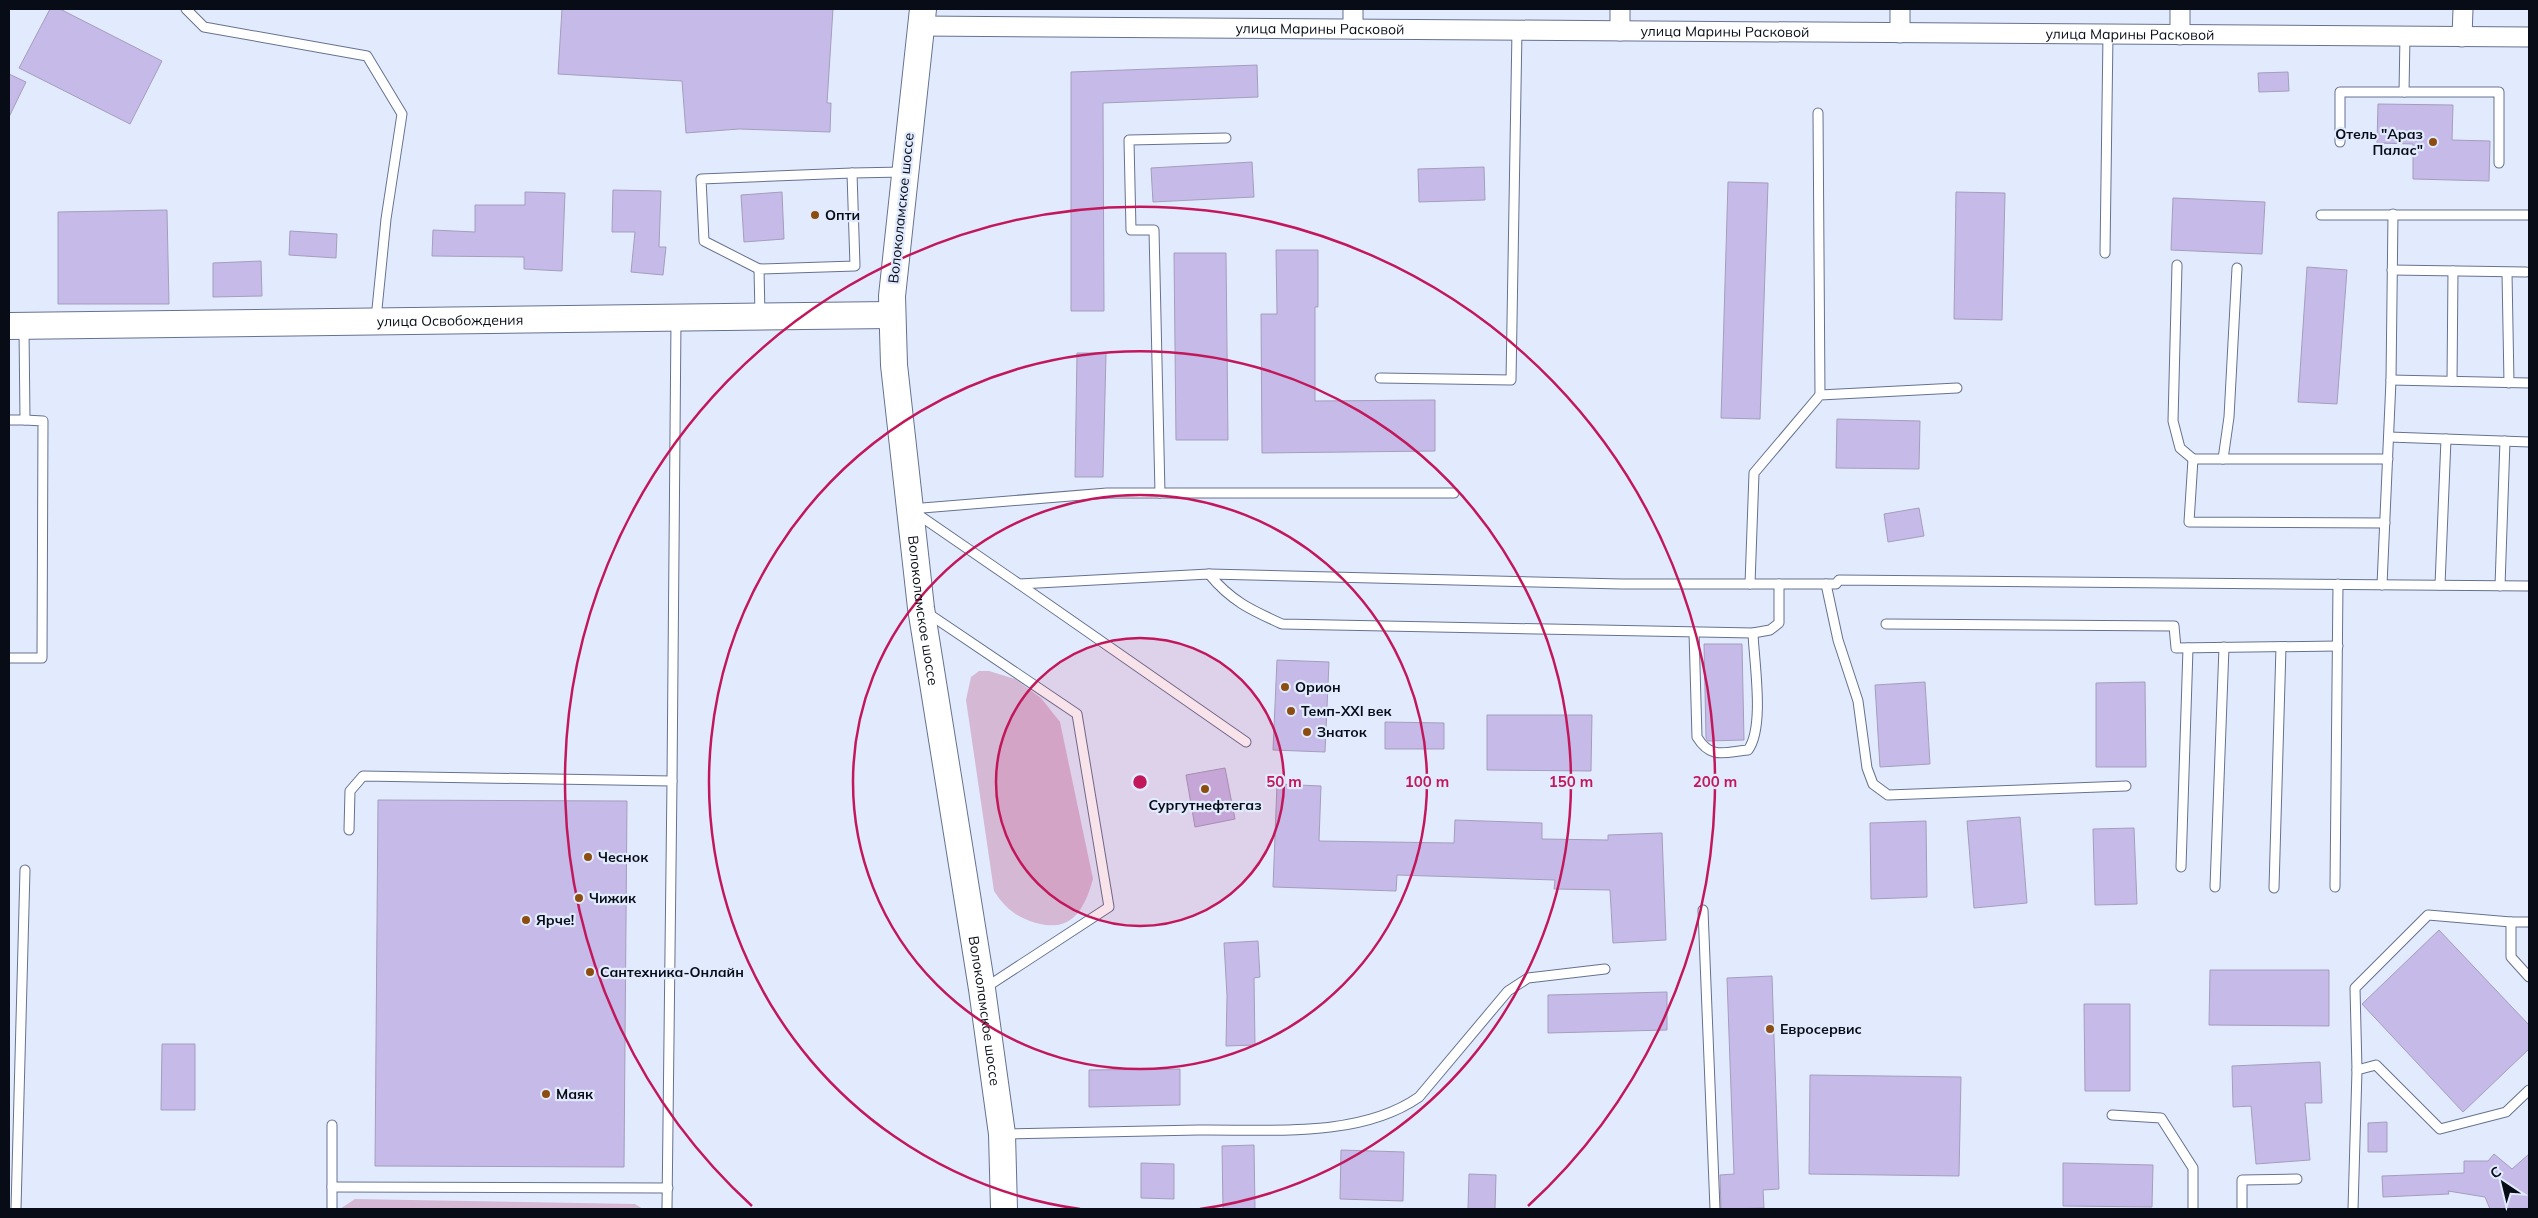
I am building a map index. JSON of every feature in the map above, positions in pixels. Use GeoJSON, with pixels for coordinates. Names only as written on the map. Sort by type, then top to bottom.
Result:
{"type":"FeatureCollection","features":[{"type":"Feature","properties":{"kind":"main road","name":"Волоколамское шоссе"},"geometry":{"type":"LineString","coordinates":[[922,17],[904,172],[891,315],[894,365],[921,608],[982,989],[1002,1134],[1004,1209]]}},
{"type":"Feature","properties":{"kind":"main road","name":"улица Освобождения"},"geometry":{"type":"LineString","coordinates":[[16,326],[891,315]]}},
{"type":"Feature","properties":{"kind":"street"},"geometry":{"type":"LineString","coordinates":[[1353,9],[1353,29]]}},
{"type":"Feature","properties":{"kind":"street"},"geometry":{"type":"LineString","coordinates":[[1620,9],[1620,30]]}},
{"type":"Feature","properties":{"kind":"street"},"geometry":{"type":"LineString","coordinates":[[1900,9],[1900,33]]}},
{"type":"Feature","properties":{"kind":"street"},"geometry":{"type":"LineString","coordinates":[[2180,9],[2180,35]]}},
{"type":"Feature","properties":{"kind":"street"},"geometry":{"type":"LineString","coordinates":[[2462,37],[2463,9]]}},
{"type":"Feature","properties":{"kind":"street","name":"улица Марины Расковой"},"geometry":{"type":"LineString","coordinates":[[922,17],[1353,29],[2529,37]]}},
{"type":"Feature","properties":{"kind":"lane"},"geometry":{"type":"LineString","coordinates":[[186,9],[204,27],[368,56],[402,114],[386,219],[376,322]]}},
{"type":"Feature","properties":{"kind":"lane"},"geometry":{"type":"LineString","coordinates":[[1380,378],[1511,380],[1516,30]]}},
{"type":"Feature","properties":{"kind":"lane"},"geometry":{"type":"LineString","coordinates":[[2105,253],[2108,34]]}},
{"type":"Feature","properties":{"kind":"lane"},"geometry":{"type":"LineString","coordinates":[[2404,92],[2405,36]]}},
{"type":"Feature","properties":{"kind":"lane"},"geometry":{"type":"LineString","coordinates":[[2340,142],[2340,92],[2499,92],[2499,163]]}},
{"type":"Feature","properties":{"kind":"lane"},"geometry":{"type":"LineString","coordinates":[[1750,584],[1754,473],[1820,396],[1818,113]]}},
{"type":"Feature","properties":{"kind":"lane"},"geometry":{"type":"LineString","coordinates":[[1160,493],[1154,230],[1131,230],[1129,140],[1226,138]]}},
{"type":"Feature","properties":{"kind":"lane"},"geometry":{"type":"LineString","coordinates":[[852,173],[855,266],[759,269],[704,241],[701,179],[852,173],[904,172]]}},
{"type":"Feature","properties":{"kind":"lane"},"geometry":{"type":"LineString","coordinates":[[2321,214],[2528,215]]}},
{"type":"Feature","properties":{"kind":"lane"},"geometry":{"type":"LineString","coordinates":[[2382,585],[2391,380],[2393,214]]}},
{"type":"Feature","properties":{"kind":"lane"},"geometry":{"type":"LineString","coordinates":[[2177,265],[2173,421],[2180,448],[2193,459],[2388,459]]}},
{"type":"Feature","properties":{"kind":"lane"},"geometry":{"type":"LineString","coordinates":[[2223,459],[2229,417],[2237,268]]}},
{"type":"Feature","properties":{"kind":"lane"},"geometry":{"type":"LineString","coordinates":[[759,269],[760,316]]}},
{"type":"Feature","properties":{"kind":"lane"},"geometry":{"type":"LineString","coordinates":[[2392,270],[2526,272]]}},
{"type":"Feature","properties":{"kind":"lane"},"geometry":{"type":"LineString","coordinates":[[2452,382],[2453,271]]}},
{"type":"Feature","properties":{"kind":"lane"},"geometry":{"type":"LineString","coordinates":[[2507,273],[2509,382]]}},
{"type":"Feature","properties":{"kind":"lane"},"geometry":{"type":"LineString","coordinates":[[667,1209],[676,318]]}},
{"type":"Feature","properties":{"kind":"lane"},"geometry":{"type":"LineString","coordinates":[[16,326],[25,420]]}},
{"type":"Feature","properties":{"kind":"lane"},"geometry":{"type":"LineString","coordinates":[[2391,380],[2529,383]]}},
{"type":"Feature","properties":{"kind":"lane"},"geometry":{"type":"LineString","coordinates":[[1820,396],[1957,388]]}},
{"type":"Feature","properties":{"kind":"lane"},"geometry":{"type":"LineString","coordinates":[[9,420],[42,421],[42,658],[9,658]]}},
{"type":"Feature","properties":{"kind":"lane"},"geometry":{"type":"LineString","coordinates":[[2388,437],[2529,442]]}},
{"type":"Feature","properties":{"kind":"lane"},"geometry":{"type":"LineString","coordinates":[[2440,585],[2446,439]]}},
{"type":"Feature","properties":{"kind":"lane"},"geometry":{"type":"LineString","coordinates":[[2500,586],[2505,441]]}},
{"type":"Feature","properties":{"kind":"lane"},"geometry":{"type":"LineString","coordinates":[[2193,459],[2189,522],[2385,523]]}},
{"type":"Feature","properties":{"kind":"lane"},"geometry":{"type":"LineString","coordinates":[[910,509],[1107,493],[1454,493]]}},
{"type":"Feature","properties":{"kind":"lane"},"geometry":{"type":"LineString","coordinates":[[910,509],[1246,742]]}},
{"type":"Feature","properties":{"kind":"lane"},"geometry":{"type":"LineString","coordinates":[[1019,584],[1209,574],[1622,584],[1836,584],[1839,580],[2529,586]]}},
{"type":"Feature","properties":{"kind":"lane"},"geometry":{"type":"LineString","coordinates":[[1209,574],[1224,592],[1246,608],[1282,624],[1694,632],[1753,633],[1770,630],[1779,623],[1779,584]]}},
{"type":"Feature","properties":{"kind":"lane"},"geometry":{"type":"LineString","coordinates":[[1826,584],[1838,640],[1858,701],[1867,768],[1873,784],[1888,795],[2126,786]]}},
{"type":"Feature","properties":{"kind":"lane"},"geometry":{"type":"LineString","coordinates":[[2335,887],[2338,584]]}},
{"type":"Feature","properties":{"kind":"lane"},"geometry":{"type":"LineString","coordinates":[[921,608],[1077,714],[1110,907],[982,989]]}},
{"type":"Feature","properties":{"kind":"lane"},"geometry":{"type":"LineString","coordinates":[[1886,624],[2174,626],[2176,648],[2338,646]]}},
{"type":"Feature","properties":{"kind":"lane"},"geometry":{"type":"LineString","coordinates":[[1694,632],[1697,737],[1703,747],[1713,754],[1748,750],[1755,741],[1757,722],[1753,633]]}},
{"type":"Feature","properties":{"kind":"lane"},"geometry":{"type":"LineString","coordinates":[[2215,888],[2224,647]]}},
{"type":"Feature","properties":{"kind":"lane"},"geometry":{"type":"LineString","coordinates":[[2274,888],[2281,647]]}},
{"type":"Feature","properties":{"kind":"lane"},"geometry":{"type":"LineString","coordinates":[[2181,867],[2188,648]]}},
{"type":"Feature","properties":{"kind":"lane"},"geometry":{"type":"LineString","coordinates":[[349,830],[350,791],[363,776],[672,780]]}},
{"type":"Feature","properties":{"kind":"lane"},"geometry":{"type":"LineString","coordinates":[[16,1209],[26,870]]}},
{"type":"Feature","properties":{"kind":"lane"},"geometry":{"type":"LineString","coordinates":[[1703,910],[1715,1209]]}},
{"type":"Feature","properties":{"kind":"lane"},"geometry":{"type":"LineString","coordinates":[[2353,1209],[2357,1070],[2355,988],[2428,915],[2529,922]]}},
{"type":"Feature","properties":{"kind":"lane"},"geometry":{"type":"LineString","coordinates":[[2511,922],[2512,957],[2529,977]]}},
{"type":"Feature","properties":{"kind":"lane"},"geometry":{"type":"LineString","coordinates":[[1002,1134],[1277,1130],[1330,1127],[1383,1116],[1419,1098],[1508,991],[1528,978],[1605,969]]}},
{"type":"Feature","properties":{"kind":"lane"},"geometry":{"type":"LineString","coordinates":[[2357,1070],[2376,1065],[2440,1129],[2506,1112],[2529,1090]]}},
{"type":"Feature","properties":{"kind":"lane"},"geometry":{"type":"LineString","coordinates":[[2112,1115],[2161,1118],[2193,1168],[2193,1209]]}},
{"type":"Feature","properties":{"kind":"lane"},"geometry":{"type":"LineString","coordinates":[[332,1124],[332,1209]]}},
{"type":"Feature","properties":{"kind":"lane"},"geometry":{"type":"LineString","coordinates":[[2242,1209],[2242,1180],[2297,1179]]}},
{"type":"Feature","properties":{"kind":"lane"},"geometry":{"type":"LineString","coordinates":[[332,1187],[668,1188]]}},
{"type":"Feature","properties":{"kind":"shaded area"},"geometry":{"type":"Polygon","coordinates":[[[979,671],[989,671],[1015,679],[1041,698],[1060,722],[1093,879],[1081,909],[1067,922],[1059,925],[1036,923],[1017,915],[1002,902],[994,891],[966,700],[971,677],[979,671]]]}},
{"type":"Feature","properties":{"kind":"shaded area"},"geometry":{"type":"Polygon","coordinates":[[[355,1199],[635,1204],[643,1209],[340,1209],[355,1199]]]}},
{"type":"Feature","properties":{"kind":"building"},"geometry":{"type":"Polygon","coordinates":[[[50,9],[60,9],[162,61],[130,124],[19,68],[50,9]]]}},
{"type":"Feature","properties":{"kind":"building"},"geometry":{"type":"Polygon","coordinates":[[[562,9],[833,9],[827,103],[831,103],[830,132],[739,129],[686,133],[682,81],[558,74],[562,9]]]}},
{"type":"Feature","properties":{"kind":"building"},"geometry":{"type":"Polygon","coordinates":[[[1257,65],[1258,97],[1103,103],[1104,311],[1071,311],[1071,72],[1257,65]]]}},
{"type":"Feature","properties":{"kind":"building"},"geometry":{"type":"Polygon","coordinates":[[[2288,72],[2289,91],[2259,92],[2258,73],[2288,72]]]}},
{"type":"Feature","properties":{"kind":"building"},"geometry":{"type":"Polygon","coordinates":[[[9,74],[26,82],[9,117],[9,74]]]}},
{"type":"Feature","properties":{"kind":"building","name":"Отель \"Араз Палас\""},"geometry":{"type":"Polygon","coordinates":[[[2378,104],[2453,105],[2452,140],[2490,141],[2489,181],[2413,179],[2413,144],[2377,143],[2378,104]]]}},
{"type":"Feature","properties":{"kind":"building"},"geometry":{"type":"Polygon","coordinates":[[[1252,162],[1254,197],[1153,202],[1151,168],[1252,162]]]}},
{"type":"Feature","properties":{"kind":"building"},"geometry":{"type":"Polygon","coordinates":[[[1484,167],[1485,200],[1419,202],[1418,169],[1484,167]]]}},
{"type":"Feature","properties":{"kind":"building"},"geometry":{"type":"Polygon","coordinates":[[[1728,182],[1768,183],[1760,419],[1721,418],[1728,182]]]}},
{"type":"Feature","properties":{"kind":"building"},"geometry":{"type":"Polygon","coordinates":[[[613,190],[661,191],[659,247],[666,247],[663,275],[631,272],[635,232],[612,232],[613,190]]]}},
{"type":"Feature","properties":{"kind":"building"},"geometry":{"type":"Polygon","coordinates":[[[525,192],[565,193],[562,271],[524,269],[524,257],[432,256],[433,230],[475,232],[475,205],[525,205],[525,192]]]}},
{"type":"Feature","properties":{"kind":"building"},"geometry":{"type":"Polygon","coordinates":[[[782,192],[784,239],[744,242],[741,195],[782,192]]]}},
{"type":"Feature","properties":{"kind":"building"},"geometry":{"type":"Polygon","coordinates":[[[1956,192],[2005,193],[2002,320],[1954,319],[1956,192]]]}},
{"type":"Feature","properties":{"kind":"building"},"geometry":{"type":"Polygon","coordinates":[[[2173,198],[2265,202],[2262,254],[2171,250],[2173,198]]]}},
{"type":"Feature","properties":{"kind":"building"},"geometry":{"type":"Polygon","coordinates":[[[167,210],[169,304],[58,304],[58,212],[167,210]]]}},
{"type":"Feature","properties":{"kind":"building"},"geometry":{"type":"Polygon","coordinates":[[[290,231],[337,234],[336,258],[289,255],[290,231]]]}},
{"type":"Feature","properties":{"kind":"building"},"geometry":{"type":"Polygon","coordinates":[[[1276,250],[1318,250],[1318,307],[1315,307],[1315,401],[1435,400],[1435,451],[1262,453],[1261,314],[1277,314],[1276,250]]]}},
{"type":"Feature","properties":{"kind":"building"},"geometry":{"type":"Polygon","coordinates":[[[1174,253],[1226,253],[1228,440],[1176,440],[1174,253]]]}},
{"type":"Feature","properties":{"kind":"building"},"geometry":{"type":"Polygon","coordinates":[[[261,261],[262,296],[213,297],[213,263],[261,261]]]}},
{"type":"Feature","properties":{"kind":"building"},"geometry":{"type":"Polygon","coordinates":[[[2307,267],[2347,270],[2337,404],[2298,402],[2307,267]]]}},
{"type":"Feature","properties":{"kind":"building"},"geometry":{"type":"Polygon","coordinates":[[[1077,353],[1106,353],[1103,477],[1075,477],[1077,353]]]}},
{"type":"Feature","properties":{"kind":"building"},"geometry":{"type":"Polygon","coordinates":[[[1837,419],[1920,421],[1919,469],[1836,468],[1837,419]]]}},
{"type":"Feature","properties":{"kind":"building"},"geometry":{"type":"Polygon","coordinates":[[[1919,508],[1924,536],[1888,542],[1884,514],[1919,508]]]}},
{"type":"Feature","properties":{"kind":"building"},"geometry":{"type":"Polygon","coordinates":[[[1704,644],[1742,644],[1744,740],[1708,741],[1706,738],[1704,644]]]}},
{"type":"Feature","properties":{"kind":"building"},"geometry":{"type":"Polygon","coordinates":[[[1277,660],[1329,662],[1325,752],[1273,750],[1277,660]]]}},
{"type":"Feature","properties":{"kind":"building"},"geometry":{"type":"Polygon","coordinates":[[[1925,682],[1930,764],[1880,767],[1875,685],[1925,682]]]}},
{"type":"Feature","properties":{"kind":"building"},"geometry":{"type":"Polygon","coordinates":[[[2145,682],[2146,767],[2096,767],[2096,683],[2145,682]]]}},
{"type":"Feature","properties":{"kind":"building"},"geometry":{"type":"Polygon","coordinates":[[[1487,715],[1592,715],[1591,771],[1487,770],[1487,715]]]}},
{"type":"Feature","properties":{"kind":"building"},"geometry":{"type":"Polygon","coordinates":[[[1385,722],[1444,723],[1444,749],[1385,749],[1385,722]]]}},
{"type":"Feature","properties":{"kind":"building"},"geometry":{"type":"Polygon","coordinates":[[[1225,768],[1235,819],[1195,827],[1186,775],[1225,768]]]}},
{"type":"Feature","properties":{"kind":"building"},"geometry":{"type":"Polygon","coordinates":[[[1277,784],[1321,786],[1319,841],[1454,843],[1455,820],[1542,823],[1542,839],[1608,840],[1608,835],[1662,833],[1666,940],[1613,943],[1610,890],[1554,889],[1555,880],[1397,875],[1396,891],[1273,887],[1277,784]]]}},
{"type":"Feature","properties":{"kind":"building"},"geometry":{"type":"Polygon","coordinates":[[[378,800],[627,801],[624,1167],[375,1166],[378,800]]]}},
{"type":"Feature","properties":{"kind":"building"},"geometry":{"type":"Polygon","coordinates":[[[2020,817],[2027,903],[1974,908],[1967,821],[2020,817]]]}},
{"type":"Feature","properties":{"kind":"building"},"geometry":{"type":"Polygon","coordinates":[[[1926,821],[1927,897],[1871,899],[1870,823],[1926,821]]]}},
{"type":"Feature","properties":{"kind":"building"},"geometry":{"type":"Polygon","coordinates":[[[2134,828],[2137,904],[2095,905],[2093,829],[2134,828]]]}},
{"type":"Feature","properties":{"kind":"building"},"geometry":{"type":"Polygon","coordinates":[[[2439,930],[2529,1025],[2529,1049],[2463,1112],[2362,1004],[2439,930]]]}},
{"type":"Feature","properties":{"kind":"building"},"geometry":{"type":"Polygon","coordinates":[[[1258,941],[1260,977],[1254,978],[1255,1045],[1226,1046],[1227,996],[1224,943],[1258,941]]]}},
{"type":"Feature","properties":{"kind":"building"},"geometry":{"type":"Polygon","coordinates":[[[2210,970],[2329,970],[2329,1026],[2209,1025],[2210,970]]]}},
{"type":"Feature","properties":{"kind":"building"},"geometry":{"type":"Polygon","coordinates":[[[1772,976],[1779,1189],[1763,1190],[1764,1208],[1721,1209],[1720,1175],[1734,1174],[1727,978],[1772,976]]]}},
{"type":"Feature","properties":{"kind":"building"},"geometry":{"type":"Polygon","coordinates":[[[1667,992],[1667,1030],[1548,1033],[1548,995],[1667,992]]]}},
{"type":"Feature","properties":{"kind":"building"},"geometry":{"type":"Polygon","coordinates":[[[2084,1004],[2130,1004],[2130,1091],[2085,1091],[2084,1004]]]}},
{"type":"Feature","properties":{"kind":"building"},"geometry":{"type":"Polygon","coordinates":[[[162,1044],[195,1044],[195,1110],[161,1110],[162,1044]]]}},
{"type":"Feature","properties":{"kind":"building"},"geometry":{"type":"Polygon","coordinates":[[[2320,1062],[2322,1103],[2305,1103],[2310,1160],[2256,1164],[2251,1106],[2233,1107],[2232,1066],[2320,1062]]]}},
{"type":"Feature","properties":{"kind":"building"},"geometry":{"type":"Polygon","coordinates":[[[1180,1069],[1180,1105],[1089,1107],[1089,1070],[1180,1069]]]}},
{"type":"Feature","properties":{"kind":"building"},"geometry":{"type":"Polygon","coordinates":[[[1810,1075],[1961,1077],[1959,1176],[1809,1174],[1810,1075]]]}},
{"type":"Feature","properties":{"kind":"building"},"geometry":{"type":"Polygon","coordinates":[[[2387,1122],[2387,1152],[2368,1152],[2368,1123],[2387,1122]]]}},
{"type":"Feature","properties":{"kind":"building"},"geometry":{"type":"Polygon","coordinates":[[[1254,1145],[1255,1209],[1223,1209],[1222,1146],[1254,1145]]]}},
{"type":"Feature","properties":{"kind":"building"},"geometry":{"type":"Polygon","coordinates":[[[1341,1150],[1404,1152],[1403,1201],[1340,1199],[1341,1150]]]}},
{"type":"Feature","properties":{"kind":"building"},"geometry":{"type":"Polygon","coordinates":[[[2494,1154],[2512,1169],[2529,1154],[2529,1209],[2490,1209],[2485,1197],[2448,1191],[2449,1194],[2383,1197],[2382,1176],[2464,1173],[2464,1161],[2488,1161],[2494,1154]]]}},
{"type":"Feature","properties":{"kind":"building"},"geometry":{"type":"Polygon","coordinates":[[[1141,1163],[1174,1164],[1174,1199],[1141,1198],[1141,1163]]]}},
{"type":"Feature","properties":{"kind":"building"},"geometry":{"type":"Polygon","coordinates":[[[2063,1163],[2153,1165],[2152,1207],[2063,1206],[2063,1163]]]}},
{"type":"Feature","properties":{"kind":"building"},"geometry":{"type":"Polygon","coordinates":[[[1469,1174],[1496,1175],[1495,1209],[1468,1209],[1469,1174]]]}},
{"type":"Feature","properties":{"kind":"place","name":"Отель \"Араз Палас\""},"geometry":{"type":"Point","coordinates":[2433,142]}},
{"type":"Feature","properties":{"kind":"place","name":"Опти"},"geometry":{"type":"Point","coordinates":[815,215]}},
{"type":"Feature","properties":{"kind":"place","name":"Орион"},"geometry":{"type":"Point","coordinates":[1285,687]}},
{"type":"Feature","properties":{"kind":"place","name":"Темп-XXI век"},"geometry":{"type":"Point","coordinates":[1291,711]}},
{"type":"Feature","properties":{"kind":"place","name":"Знаток"},"geometry":{"type":"Point","coordinates":[1307,732]}},
{"type":"Feature","properties":{"kind":"place","name":"Сургутнефтегаз"},"geometry":{"type":"Point","coordinates":[1205,789]}},
{"type":"Feature","properties":{"kind":"place","name":"Чеснок"},"geometry":{"type":"Point","coordinates":[588,857]}},
{"type":"Feature","properties":{"kind":"place","name":"Чижик"},"geometry":{"type":"Point","coordinates":[579,898]}},
{"type":"Feature","properties":{"kind":"place","name":"Ярче!"},"geometry":{"type":"Point","coordinates":[526,920]}},
{"type":"Feature","properties":{"kind":"place","name":"Сантехника-Онлайн"},"geometry":{"type":"Point","coordinates":[590,972]}},
{"type":"Feature","properties":{"kind":"place","name":"Евросервис"},"geometry":{"type":"Point","coordinates":[1770,1029]}},
{"type":"Feature","properties":{"kind":"place","name":"Маяк"},"geometry":{"type":"Point","coordinates":[546,1094]}}]}
